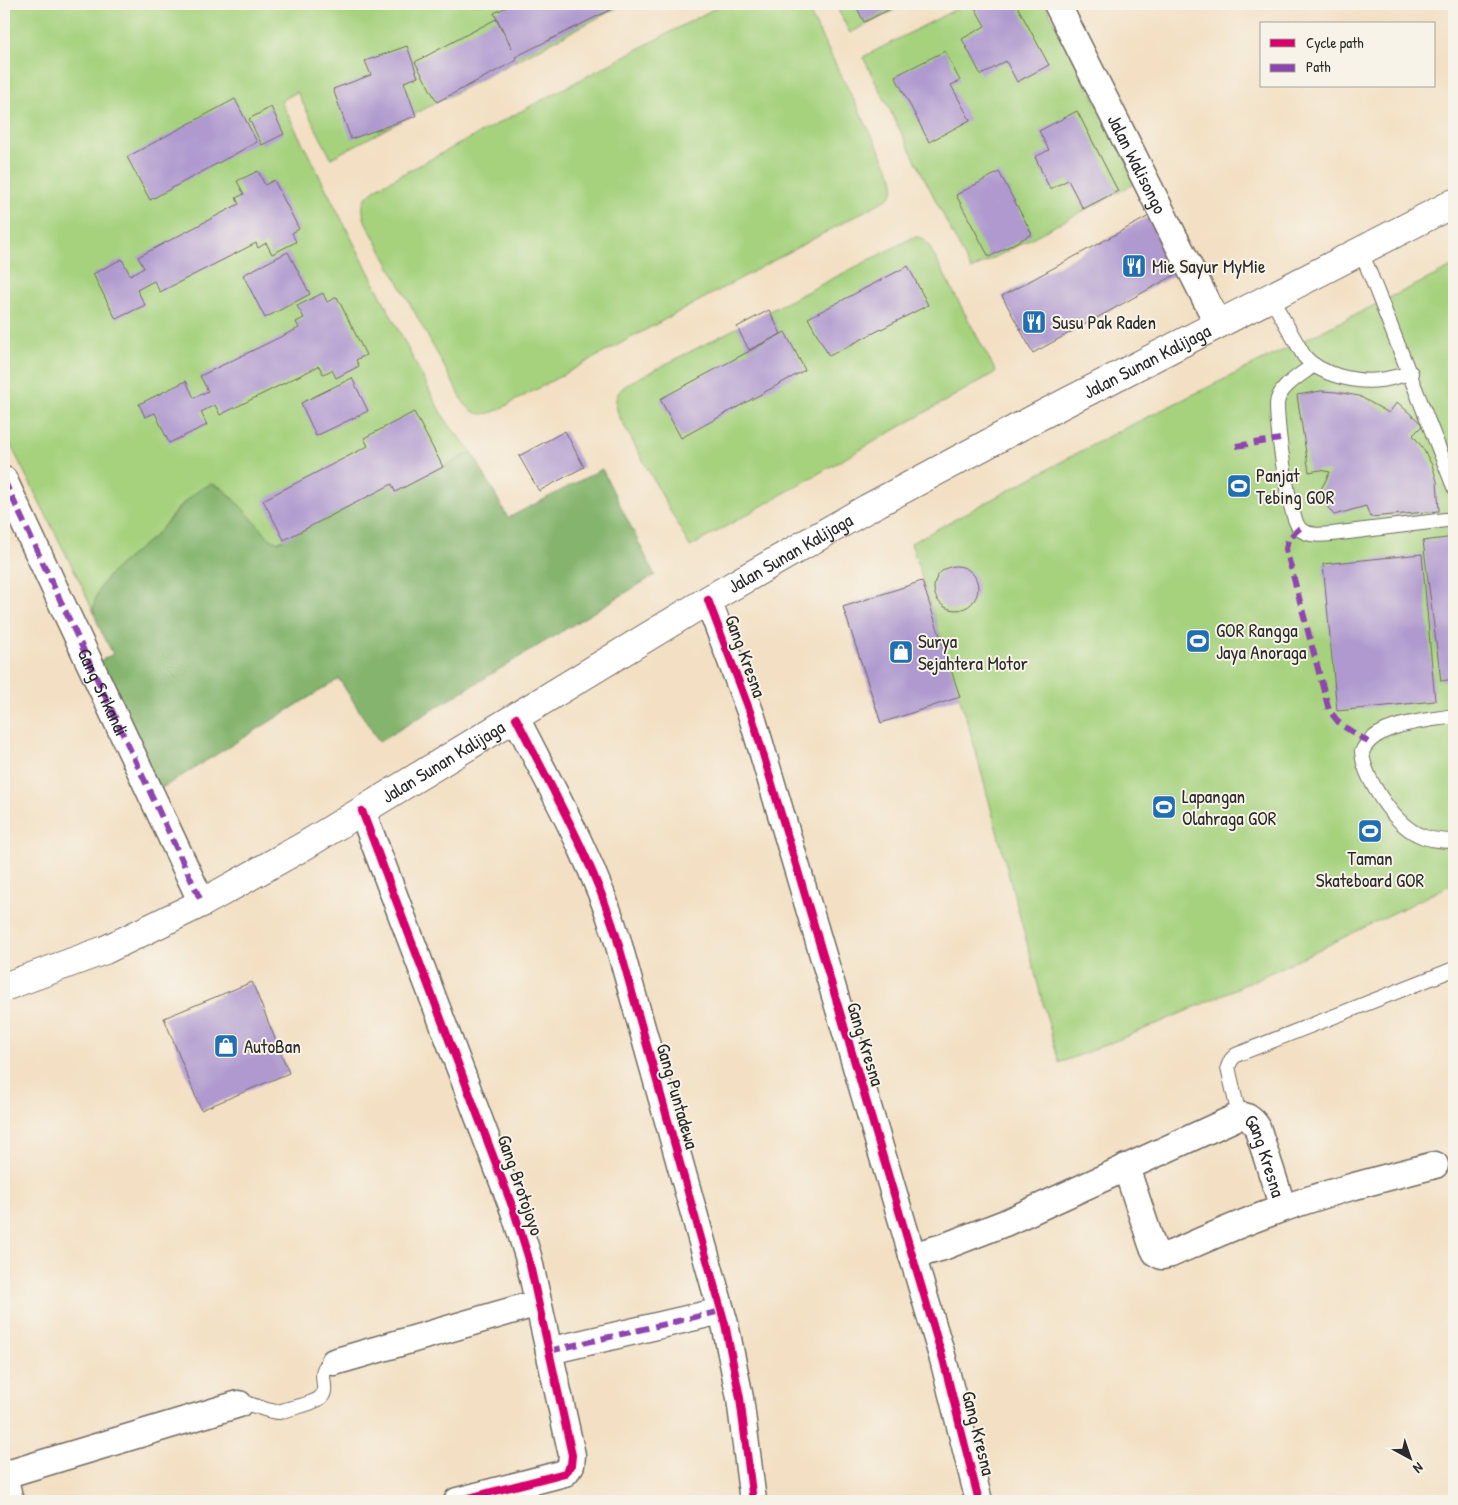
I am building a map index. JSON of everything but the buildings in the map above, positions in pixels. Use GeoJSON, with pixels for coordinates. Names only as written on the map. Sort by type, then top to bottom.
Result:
{"type":"FeatureCollection","features":[{"type":"Feature","properties":{"kind":"main road","name":"Jalan Sunan Kalijaga"},"geometry":{"type":"LineString","coordinates":[[4,987],[105,950],[202,903],[304,846],[708,600],[930,475],[1034,418],[1454,203]]}},
{"type":"Feature","properties":{"kind":"street","name":"Jalan Walisongo"},"geometry":{"type":"LineString","coordinates":[[1056,4],[1218,324]]}},
{"type":"Feature","properties":{"kind":"street","name":"Gang Srikandi"},"geometry":{"type":"LineString","coordinates":[[4,480],[202,903]]}},
{"type":"Feature","properties":{"kind":"street","name":"Gang Kresna"},"geometry":{"type":"LineString","coordinates":[[708,600],[752,717],[943,1359],[979,1501]]}},
{"type":"Feature","properties":{"kind":"street","name":"Gang Puntadewa"},"geometry":{"type":"LineString","coordinates":[[516,718],[579,841],[606,903],[721,1311],[740,1398],[753,1501]]}},
{"type":"Feature","properties":{"kind":"street","name":"Gang Brotojoyo"},"geometry":{"type":"LineString","coordinates":[[362,811],[514,1211],[528,1256],[571,1450],[572,1463],[570,1468],[564,1473],[457,1501]]}},
{"type":"Feature","properties":{"kind":"street","name":"Gang Kresna"},"geometry":{"type":"LineString","coordinates":[[912,1256],[965,1239],[1005,1223],[1239,1116],[1250,1119],[1257,1127],[1283,1208]]}},
{"type":"Feature","properties":{"kind":"street","name":"Gang Kresna"},"geometry":{"type":"LineString","coordinates":[[1126,1167],[1152,1246],[1160,1256],[1170,1254],[1283,1208],[1359,1185],[1436,1165]]}},
{"type":"Feature","properties":{"kind":"street"},"geometry":{"type":"LineString","coordinates":[[334,1362],[538,1303]]}},
{"type":"Feature","properties":{"kind":"street"},"geometry":{"type":"LineString","coordinates":[[549,1351],[721,1311]]}},
{"type":"Feature","properties":{"kind":"street"},"geometry":{"type":"LineString","coordinates":[[10,1501],[4,1475],[239,1404]]}},
{"type":"Feature","properties":{"kind":"lane"},"geometry":{"type":"LineString","coordinates":[[1361,251],[1454,486]]}},
{"type":"Feature","properties":{"kind":"lane"},"geometry":{"type":"LineString","coordinates":[[1270,298],[1304,356],[1314,365],[1334,374],[1361,380],[1378,380],[1410,373]]}},
{"type":"Feature","properties":{"kind":"lane"},"geometry":{"type":"LineString","coordinates":[[1314,365],[1284,389],[1276,404],[1290,504],[1296,523],[1301,529],[1312,534],[1332,534],[1454,519]]}},
{"type":"Feature","properties":{"kind":"lane"},"geometry":{"type":"LineString","coordinates":[[1454,716],[1405,725],[1386,731],[1368,742],[1362,752],[1367,771],[1376,790],[1399,821],[1416,834],[1434,840],[1454,840]]}},
{"type":"Feature","properties":{"kind":"lane"},"geometry":{"type":"LineString","coordinates":[[1239,1116],[1228,1067],[1236,1055],[1454,969]]}},
{"type":"Feature","properties":{"kind":"lane"},"geometry":{"type":"LineString","coordinates":[[239,1404],[251,1404],[272,1412],[278,1412],[319,1399],[324,1392],[324,1368],[334,1362]]}},
{"type":"Feature","properties":{"kind":"green space"},"geometry":{"type":"Polygon","coordinates":[[[4,4],[624,4],[331,158],[297,92],[281,101],[441,413],[472,452],[395,492],[391,484],[278,542],[270,539],[225,490],[215,485],[207,486],[182,504],[149,542],[110,574],[99,591],[94,613],[4,432],[4,4]]]}},
{"type":"Feature","properties":{"kind":"green space"},"geometry":{"type":"Polygon","coordinates":[[[723,4],[805,4],[892,175],[894,183],[893,192],[885,200],[498,410],[484,414],[475,413],[464,403],[365,221],[363,203],[365,199],[371,192],[382,185],[723,4]]]}},
{"type":"Feature","properties":{"kind":"green space"},"geometry":{"type":"Polygon","coordinates":[[[835,4],[906,4],[850,33],[835,4]]]}},
{"type":"Feature","properties":{"kind":"green space"},"geometry":{"type":"Polygon","coordinates":[[[966,4],[1045,4],[1138,182],[971,270],[863,57],[966,4]]]}},
{"type":"Feature","properties":{"kind":"green space"},"geometry":{"type":"Polygon","coordinates":[[[917,237],[923,239],[928,244],[996,372],[690,547],[620,418],[616,407],[616,398],[620,390],[629,383],[917,237]]]}},
{"type":"Feature","properties":{"kind":"green space","name":"GOR Rangga Jaya Anoraga"},"geometry":{"type":"Polygon","coordinates":[[[1454,266],[1454,883],[1210,1001],[1059,1063],[971,734],[911,543],[1109,436],[1454,266]]]}},
{"type":"Feature","properties":{"kind":"green space"},"geometry":{"type":"Polygon","coordinates":[[[472,452],[508,518],[602,469],[655,575],[379,742],[339,679],[157,791],[96,663],[113,654],[100,630],[94,610],[94,605],[103,582],[111,573],[158,532],[188,499],[202,488],[211,484],[225,491],[270,539],[278,542],[392,484],[396,491],[472,452]]]}},
{"type":"Feature","properties":{"kind":"marked path"},"geometry":{"type":"LineString","coordinates":[[1236,446],[1280,439]]}},
{"type":"Feature","properties":{"kind":"marked path"},"geometry":{"type":"LineString","coordinates":[[4,480],[202,903]]}},
{"type":"Feature","properties":{"kind":"marked path"},"geometry":{"type":"LineString","coordinates":[[1300,528],[1288,539],[1286,549],[1329,710],[1340,724],[1368,742]]}},
{"type":"Feature","properties":{"kind":"marked path"},"geometry":{"type":"LineString","coordinates":[[549,1351],[721,1311]]}},
{"type":"Feature","properties":{"kind":"cycle path"},"geometry":{"type":"LineString","coordinates":[[708,600],[752,717],[943,1359],[979,1501]]}},
{"type":"Feature","properties":{"kind":"cycle path"},"geometry":{"type":"LineString","coordinates":[[516,718],[583,852],[616,935],[725,1324],[740,1398],[753,1501]]}},
{"type":"Feature","properties":{"kind":"cycle path"},"geometry":{"type":"LineString","coordinates":[[362,811],[514,1211],[528,1256],[572,1455],[571,1465],[565,1473],[457,1501]]}},
{"type":"Feature","properties":{"kind":"place","name":"Mie Sayur MyMie"},"geometry":{"type":"Point","coordinates":[1134,266]}},
{"type":"Feature","properties":{"kind":"place","name":"Susu Pak Raden"},"geometry":{"type":"Point","coordinates":[1034,322]}},
{"type":"Feature","properties":{"kind":"place","name":"Panjat Tebing GOR"},"geometry":{"type":"Point","coordinates":[1239,486]}},
{"type":"Feature","properties":{"kind":"place","name":"GOR Rangga Jaya Anoraga"},"geometry":{"type":"Point","coordinates":[1198,641]}},
{"type":"Feature","properties":{"kind":"place","name":"Surya Sejahtera Motor"},"geometry":{"type":"Point","coordinates":[901,652]}},
{"type":"Feature","properties":{"kind":"place","name":"Lapangan Olahraga GOR"},"geometry":{"type":"Point","coordinates":[1164,807]}},
{"type":"Feature","properties":{"kind":"place","name":"Taman Skateboard GOR"},"geometry":{"type":"Point","coordinates":[1370,831]}},
{"type":"Feature","properties":{"kind":"place","name":"AutoBan"},"geometry":{"type":"Point","coordinates":[226,1046]}}]}
